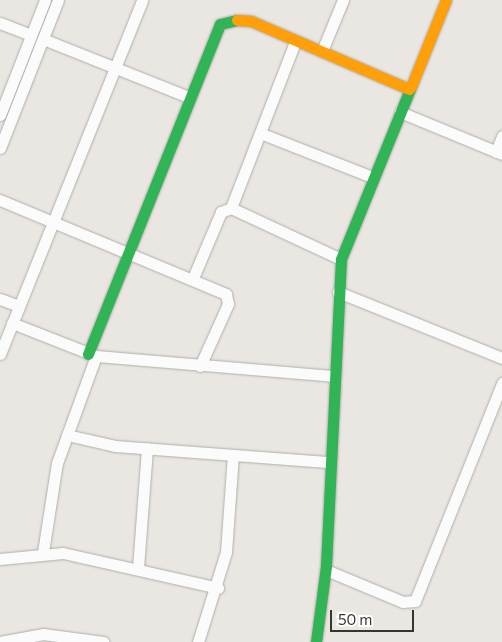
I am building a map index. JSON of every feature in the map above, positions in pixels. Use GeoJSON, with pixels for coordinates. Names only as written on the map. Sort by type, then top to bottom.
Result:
{"type":"FeatureCollection","features":[{"type":"Feature","properties":{"kind":"street"},"geometry":{"type":"LineString","coordinates":[[0,148],[37,37],[45,0]]}},
{"type":"Feature","properties":{"kind":"street"},"geometry":{"type":"LineString","coordinates":[[0,115],[37,37],[58,0]]}},
{"type":"Feature","properties":{"kind":"street"},"geometry":{"type":"LineString","coordinates":[[0,354],[142,0]]}},
{"type":"Feature","properties":{"kind":"street"},"geometry":{"type":"LineString","coordinates":[[322,51],[343,0]]}},
{"type":"Feature","properties":{"kind":"street"},"geometry":{"type":"LineString","coordinates":[[316,642],[326,570],[333,376],[340,259],[446,0]]}},
{"type":"Feature","properties":{"kind":"street"},"geometry":{"type":"LineString","coordinates":[[43,552],[51,484],[92,355],[128,252],[214,33],[227,19],[251,21],[295,42],[322,51],[410,89]]}},
{"type":"Feature","properties":{"kind":"street"},"geometry":{"type":"LineString","coordinates":[[0,23],[189,97]]}},
{"type":"Feature","properties":{"kind":"street"},"geometry":{"type":"LineString","coordinates":[[231,208],[295,42]]}},
{"type":"Feature","properties":{"kind":"street"},"geometry":{"type":"LineString","coordinates":[[400,112],[499,153],[502,136]]}},
{"type":"Feature","properties":{"kind":"street"},"geometry":{"type":"LineString","coordinates":[[260,133],[372,177]]}},
{"type":"Feature","properties":{"kind":"street"},"geometry":{"type":"LineString","coordinates":[[0,200],[193,278],[228,298],[200,366]]}},
{"type":"Feature","properties":{"kind":"street"},"geometry":{"type":"LineString","coordinates":[[193,278],[221,212],[231,208],[340,259]]}},
{"type":"Feature","properties":{"kind":"street"},"geometry":{"type":"LineString","coordinates":[[338,292],[502,358]]}},
{"type":"Feature","properties":{"kind":"street"},"geometry":{"type":"LineString","coordinates":[[0,298],[19,306]]}},
{"type":"Feature","properties":{"kind":"street"},"geometry":{"type":"LineString","coordinates":[[12,323],[92,355],[200,366],[333,376]]}},
{"type":"Feature","properties":{"kind":"street"},"geometry":{"type":"LineString","coordinates":[[326,570],[403,602],[416,601],[502,383]]}},
{"type":"Feature","properties":{"kind":"street"},"geometry":{"type":"LineString","coordinates":[[67,435],[147,448],[330,462]]}},
{"type":"Feature","properties":{"kind":"street"},"geometry":{"type":"LineString","coordinates":[[138,568],[147,448]]}},
{"type":"Feature","properties":{"kind":"street"},"geometry":{"type":"LineString","coordinates":[[198,642],[218,588],[226,552],[233,454]]}},
{"type":"Feature","properties":{"kind":"street"},"geometry":{"type":"LineString","coordinates":[[0,560],[43,552],[138,568],[218,588]]}},
{"type":"Feature","properties":{"kind":"street"},"geometry":{"type":"LineString","coordinates":[[0,642],[42,634],[103,642]]}},
{"type":"Feature","properties":{"kind":"traffic: fast"},"geometry":{"type":"LineString","coordinates":[[88,354],[220,24],[237,20]]}},
{"type":"Feature","properties":{"kind":"traffic: fast"},"geometry":{"type":"LineString","coordinates":[[316,642],[326,566],[341,259],[411,87]]}},
{"type":"Feature","properties":{"kind":"traffic: slow"},"geometry":{"type":"LineString","coordinates":[[411,87],[446,0]]}},
{"type":"Feature","properties":{"kind":"traffic: slow"},"geometry":{"type":"LineString","coordinates":[[237,20],[251,21],[409,89]]}}]}
